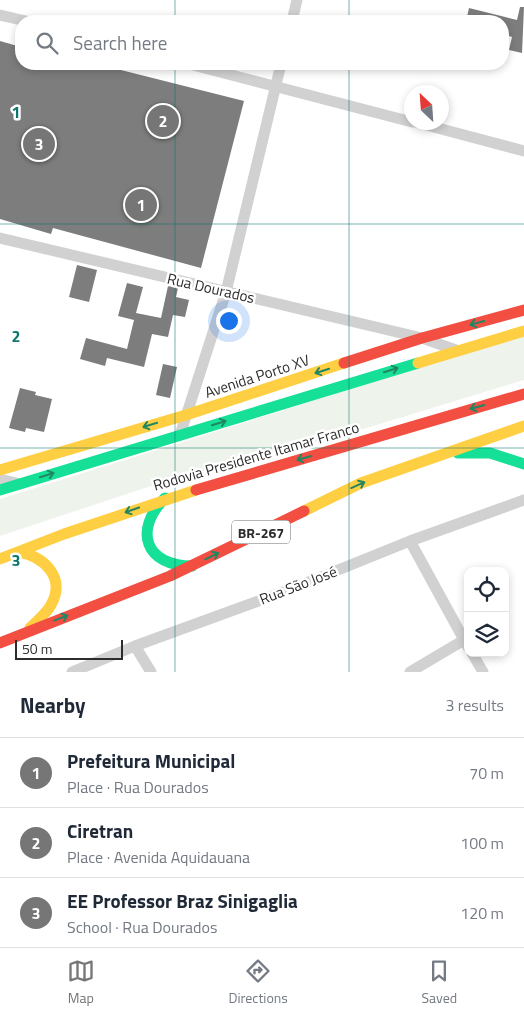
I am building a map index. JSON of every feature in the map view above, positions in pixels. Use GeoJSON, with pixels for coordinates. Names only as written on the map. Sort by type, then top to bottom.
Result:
{"type":"FeatureCollection","features":[{"type":"Feature","properties":{"kind":"main road","name":"Avenida Porto XV"},"geometry":{"type":"LineString","coordinates":[[0,470],[186,415],[422,338],[524,310]]}},
{"type":"Feature","properties":{"kind":"main road"},"geometry":{"type":"LineString","coordinates":[[0,490],[456,350],[524,331]]}},
{"type":"Feature","properties":{"kind":"main road","name":"Rodovia Presidente Itamar Franco"},"geometry":{"type":"LineString","coordinates":[[0,559],[165,498],[524,394]]}},
{"type":"Feature","properties":{"kind":"main road","name":"BR-267"},"geometry":{"type":"LineString","coordinates":[[0,643],[193,566],[361,483],[524,426]]}},
{"type":"Feature","properties":{"kind":"main road"},"geometry":{"type":"LineString","coordinates":[[440,454],[490,453],[524,464]]}},
{"type":"Feature","properties":{"kind":"main road"},"geometry":{"type":"LineString","coordinates":[[165,498],[156,505],[149,515],[146,539],[151,550],[159,559],[170,565],[193,566]]}},
{"type":"Feature","properties":{"kind":"main road"},"geometry":{"type":"LineString","coordinates":[[19,552],[30,553],[41,558],[49,566],[55,577],[54,601],[47,611],[26,632]]}},
{"type":"Feature","properties":{"kind":"street"},"geometry":{"type":"LineString","coordinates":[[293,15],[297,0]]}},
{"type":"Feature","properties":{"kind":"street"},"geometry":{"type":"LineString","coordinates":[[0,14],[15,18]]}},
{"type":"Feature","properties":{"kind":"street"},"geometry":{"type":"LineString","coordinates":[[212,70],[404,120]]}},
{"type":"Feature","properties":{"kind":"street"},"geometry":{"type":"LineString","coordinates":[[180,435],[226,292],[279,70]]}},
{"type":"Feature","properties":{"kind":"street"},"geometry":{"type":"LineString","coordinates":[[444,130],[524,151]]}},
{"type":"Feature","properties":{"kind":"street","name":"Rua Dourados"},"geometry":{"type":"LineString","coordinates":[[0,238],[422,338],[456,350]]}},
{"type":"Feature","properties":{"kind":"street"},"geometry":{"type":"LineString","coordinates":[[0,479],[20,484]]}},
{"type":"Feature","properties":{"kind":"street","name":"Rua São José"},"geometry":{"type":"LineString","coordinates":[[72,672],[135,646],[286,591],[410,540],[524,500]]}},
{"type":"Feature","properties":{"kind":"street"},"geometry":{"type":"LineString","coordinates":[[410,540],[464,639]]}},
{"type":"Feature","properties":{"kind":"street"},"geometry":{"type":"LineString","coordinates":[[410,672],[464,644]]}},
{"type":"Feature","properties":{"kind":"street"},"geometry":{"type":"LineString","coordinates":[[135,646],[151,672]]}},
{"type":"Feature","properties":{"kind":"street"},"geometry":{"type":"LineString","coordinates":[[474,657],[483,672]]}},
{"type":"Feature","properties":{"kind":"shaded area"},"geometry":{"type":"Polygon","coordinates":[[[524,335],[524,380],[350,433],[166,481],[0,536],[0,499],[524,335]]]}},
{"type":"Feature","properties":{"kind":"building"},"geometry":{"type":"Polygon","coordinates":[[[520,7],[524,7],[522,53],[509,50],[512,37],[509,36],[509,18],[517,20],[520,7]]]}},
{"type":"Feature","properties":{"kind":"building"},"geometry":{"type":"Polygon","coordinates":[[[469,8],[497,15],[467,15],[469,8]]]}},
{"type":"Feature","properties":{"kind":"building"},"geometry":{"type":"Polygon","coordinates":[[[0,41],[15,45],[15,70],[121,70],[244,101],[201,268],[53,228],[51,234],[0,219],[0,41]]]}},
{"type":"Feature","properties":{"kind":"building"},"geometry":{"type":"Polygon","coordinates":[[[77,265],[97,270],[89,302],[69,297],[77,265]]]}},
{"type":"Feature","properties":{"kind":"building"},"geometry":{"type":"Polygon","coordinates":[[[127,283],[143,287],[136,313],[161,318],[168,286],[178,288],[176,297],[189,300],[185,317],[173,315],[168,337],[152,334],[144,367],[107,358],[105,366],[80,359],[86,338],[127,349],[134,320],[118,316],[127,283]]]}},
{"type":"Feature","properties":{"kind":"building"},"geometry":{"type":"Polygon","coordinates":[[[163,364],[177,367],[170,398],[156,395],[163,364]]]}},
{"type":"Feature","properties":{"kind":"building"},"geometry":{"type":"Polygon","coordinates":[[[20,388],[36,392],[35,395],[52,399],[44,432],[26,428],[25,432],[9,428],[20,388]]]}},
{"type":"Feature","properties":{"kind":"traffic: fast"},"geometry":{"type":"LineString","coordinates":[[0,490],[418,363]]}},
{"type":"Feature","properties":{"kind":"traffic: fast"},"geometry":{"type":"LineString","coordinates":[[458,453],[490,453],[524,464]]}},
{"type":"Feature","properties":{"kind":"traffic: fast"},"geometry":{"type":"LineString","coordinates":[[165,498],[155,510],[149,522],[147,534],[149,544],[154,553],[163,560],[192,566]]}},
{"type":"Feature","properties":{"kind":"traffic: slow"},"geometry":{"type":"LineString","coordinates":[[418,363],[524,331]]}},
{"type":"Feature","properties":{"kind":"traffic: slow"},"geometry":{"type":"LineString","coordinates":[[0,470],[186,415],[344,363]]}},
{"type":"Feature","properties":{"kind":"traffic: slow"},"geometry":{"type":"LineString","coordinates":[[304,511],[361,483],[524,426]]}},
{"type":"Feature","properties":{"kind":"traffic: slow"},"geometry":{"type":"LineString","coordinates":[[0,559],[64,534],[196,490]]}},
{"type":"Feature","properties":{"kind":"traffic: slow"},"geometry":{"type":"LineString","coordinates":[[19,552],[45,564],[50,570],[56,586],[51,605],[30,628]]}},
{"type":"Feature","properties":{"kind":"traffic: jam"},"geometry":{"type":"LineString","coordinates":[[344,363],[422,338],[524,310]]}},
{"type":"Feature","properties":{"kind":"traffic: jam"},"geometry":{"type":"LineString","coordinates":[[196,490],[524,394]]}},
{"type":"Feature","properties":{"kind":"traffic: jam"},"geometry":{"type":"LineString","coordinates":[[0,643],[170,576],[304,511]]}},
{"type":"Feature","properties":{"kind":"place","name":"Ciretran"},"geometry":{"type":"Point","coordinates":[163,121]}},
{"type":"Feature","properties":{"kind":"place","name":"EE Professor Braz Sinigaglia"},"geometry":{"type":"Point","coordinates":[39,144]}},
{"type":"Feature","properties":{"kind":"place","name":"Prefeitura Municipal"},"geometry":{"type":"Point","coordinates":[141,205]}}]}
